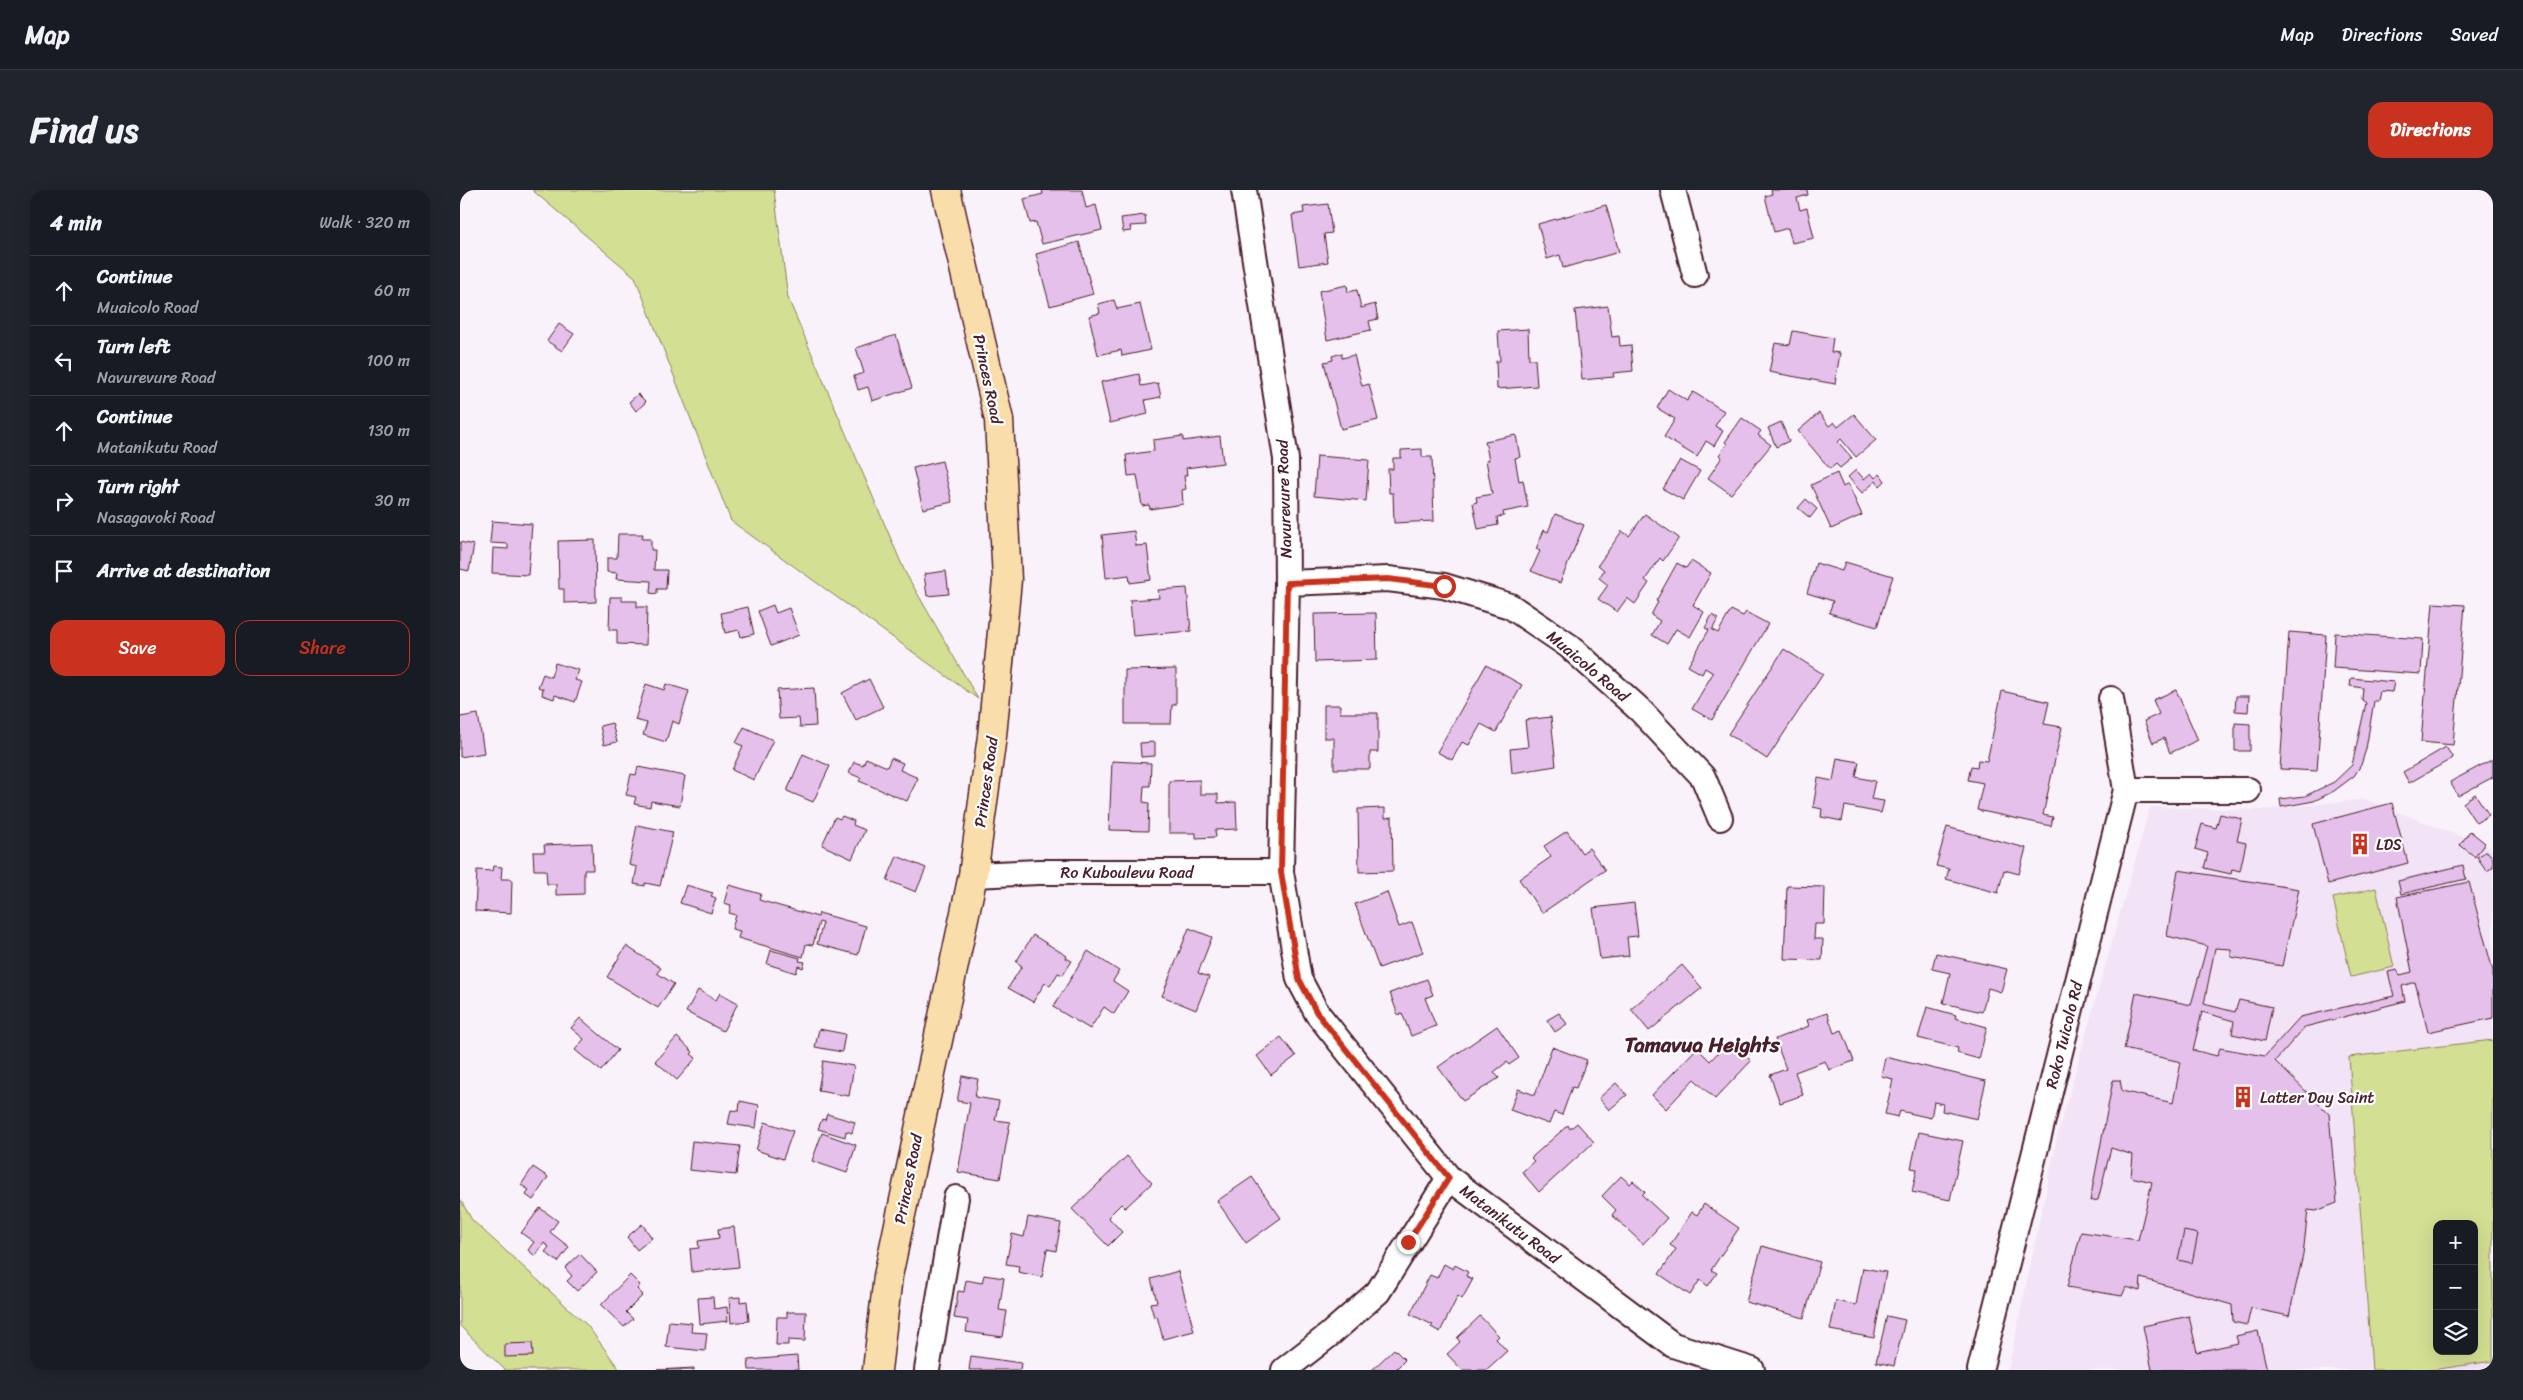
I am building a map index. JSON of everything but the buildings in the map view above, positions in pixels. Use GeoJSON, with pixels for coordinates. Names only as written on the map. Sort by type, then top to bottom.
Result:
{"type":"FeatureCollection","features":[{"type":"Feature","properties":{"kind":"main road","name":"Princes Road"},"geometry":{"type":"LineString","coordinates":[[877,1370],[888,1276],[904,1207],[906,1182],[973,875],[992,736],[1008,580],[999,420],[946,190]]}},
{"type":"Feature","properties":{"kind":"street","name":"Navurevure Road"},"geometry":{"type":"LineString","coordinates":[[1244,190],[1286,459],[1287,583],[1281,872]]}},
{"type":"Feature","properties":{"kind":"street"},"geometry":{"type":"LineString","coordinates":[[1673,190],[1695,275]]}},
{"type":"Feature","properties":{"kind":"street","name":"Muaicolo Road"},"geometry":{"type":"LineString","coordinates":[[1287,583],[1388,579],[1444,586],[1510,606],[1570,646],[1640,710],[1703,776],[1720,818]]}},
{"type":"Feature","properties":{"kind":"street","name":"Roko Tuicolo Rd"},"geometry":{"type":"LineString","coordinates":[[1980,1370],[2126,790],[2111,699]]}},
{"type":"Feature","properties":{"kind":"street"},"geometry":{"type":"LineString","coordinates":[[2126,790],[2248,790]]}},
{"type":"Feature","properties":{"kind":"street","name":"Ro Kuboulevu Road"},"geometry":{"type":"LineString","coordinates":[[973,875],[1039,872],[1281,872]]}},
{"type":"Feature","properties":{"kind":"street","name":"Matanikutu Road"},"geometry":{"type":"LineString","coordinates":[[1281,872],[1299,979],[1317,1013],[1449,1178],[1673,1345],[1752,1370]]}},
{"type":"Feature","properties":{"kind":"street"},"geometry":{"type":"LineString","coordinates":[[1284,1370],[1329,1335],[1378,1292],[1449,1178]]}},
{"type":"Feature","properties":{"kind":"street"},"geometry":{"type":"LineString","coordinates":[[927,1370],[956,1198]]}},
{"type":"Feature","properties":{"kind":"shaded area"},"geometry":{"type":"Polygon","coordinates":[[[2365,799],[2493,849],[2493,1370],[2008,1370],[2058,1133],[2150,807],[2261,810],[2365,799]]]}},
{"type":"Feature","properties":{"kind":"green space"},"geometry":{"type":"Polygon","coordinates":[[[532,190],[774,190],[788,298],[905,572],[978,699],[731,521],[635,277],[532,190]]]}},
{"type":"Feature","properties":{"kind":"green space"},"geometry":{"type":"Polygon","coordinates":[[[2376,888],[2394,967],[2351,977],[2333,898],[2376,888]]]}},
{"type":"Feature","properties":{"kind":"green space"},"geometry":{"type":"Polygon","coordinates":[[[2493,1040],[2493,1361],[2432,1370],[2372,1370],[2349,1057],[2493,1040]]]}},
{"type":"Feature","properties":{"kind":"green space"},"geometry":{"type":"Polygon","coordinates":[[[460,1199],[472,1220],[587,1325],[620,1370],[505,1370],[460,1326],[460,1199]]]}},
{"type":"Feature","properties":{"kind":"place","name":"LDS"},"geometry":{"type":"Point","coordinates":[2360,844]}},
{"type":"Feature","properties":{"kind":"place","name":"Latter Day Saint"},"geometry":{"type":"Point","coordinates":[2243,1097]}},
{"type":"Feature","properties":{"kind":"district","name":"Tamavua Heights"},"geometry":{"type":"Point","coordinates":[1702,1045]}},
{"type":"Feature","properties":{"kind":"route"},"geometry":{"type":"LineString","coordinates":[[1408,1242],[1449,1178],[1317,1013],[1299,979],[1281,872],[1287,583],[1388,579],[1444,586]]}}]}
